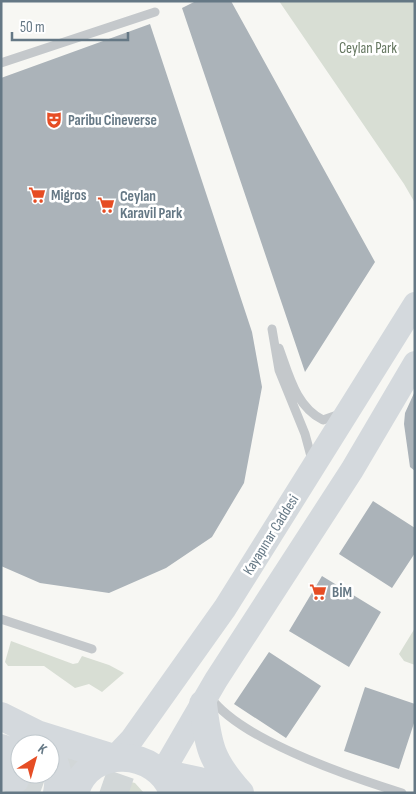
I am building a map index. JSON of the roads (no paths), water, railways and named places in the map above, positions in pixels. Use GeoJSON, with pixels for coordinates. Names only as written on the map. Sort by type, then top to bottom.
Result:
{"type":"FeatureCollection","features":[{"type":"Feature","properties":{"kind":"highway"},"geometry":{"type":"LineString","coordinates":[[206,699],[211,753],[222,772],[240,793]]}},
{"type":"Feature","properties":{"kind":"highway"},"geometry":{"type":"LineString","coordinates":[[1,716],[29,734]]}},
{"type":"Feature","properties":{"kind":"highway"},"geometry":{"type":"LineString","coordinates":[[60,747],[114,758],[131,757],[147,762],[168,783],[199,781],[233,793]]}},
{"type":"Feature","properties":{"kind":"highway"},"geometry":{"type":"LineString","coordinates":[[1,748],[10,767]]}},
{"type":"Feature","properties":{"kind":"highway"},"geometry":{"type":"LineString","coordinates":[[75,793],[86,773],[99,763],[114,758]]}},
{"type":"Feature","properties":{"kind":"main road","name":"Kayapınar Caddesi"},"geometry":{"type":"LineString","coordinates":[[114,758],[132,739],[225,608],[415,304]]}},
{"type":"Feature","properties":{"kind":"main road"},"geometry":{"type":"LineString","coordinates":[[168,783],[206,699],[352,470],[415,363]]}},
{"type":"Feature","properties":{"kind":"lane"},"geometry":{"type":"LineString","coordinates":[[1,63],[154,12]]}},
{"type":"Feature","properties":{"kind":"lane"},"geometry":{"type":"LineString","coordinates":[[314,466],[305,434],[279,370],[272,329],[297,396],[315,416],[323,420],[349,410]]}},
{"type":"Feature","properties":{"kind":"lane"},"geometry":{"type":"LineString","coordinates":[[1,619],[92,648]]}},
{"type":"Feature","properties":{"kind":"lane"},"geometry":{"type":"LineString","coordinates":[[206,699],[219,709],[282,747],[352,777],[402,793]]}},
{"type":"Feature","properties":{"kind":"tunnel"},"geometry":{"type":"LineString","coordinates":[[63,769],[132,793]]}},
{"type":"Feature","properties":{"kind":"tunnel"},"geometry":{"type":"LineString","coordinates":[[26,784],[51,793]]}},
{"type":"Feature","properties":{"kind":"place","name":"Paribu Cineverse"},"geometry":{"type":"Point","coordinates":[54,120]}},
{"type":"Feature","properties":{"kind":"place","name":"Migros"},"geometry":{"type":"Point","coordinates":[37,195]}},
{"type":"Feature","properties":{"kind":"place","name":"Ceylan Karavil Park"},"geometry":{"type":"Point","coordinates":[106,205]}},
{"type":"Feature","properties":{"kind":"place","name":"BİM"},"geometry":{"type":"Point","coordinates":[318,592]}},
{"type":"Feature","properties":{"kind":"park label","name":"Ceylan Park"},"geometry":{"type":"Point","coordinates":[368,48]}}]}
